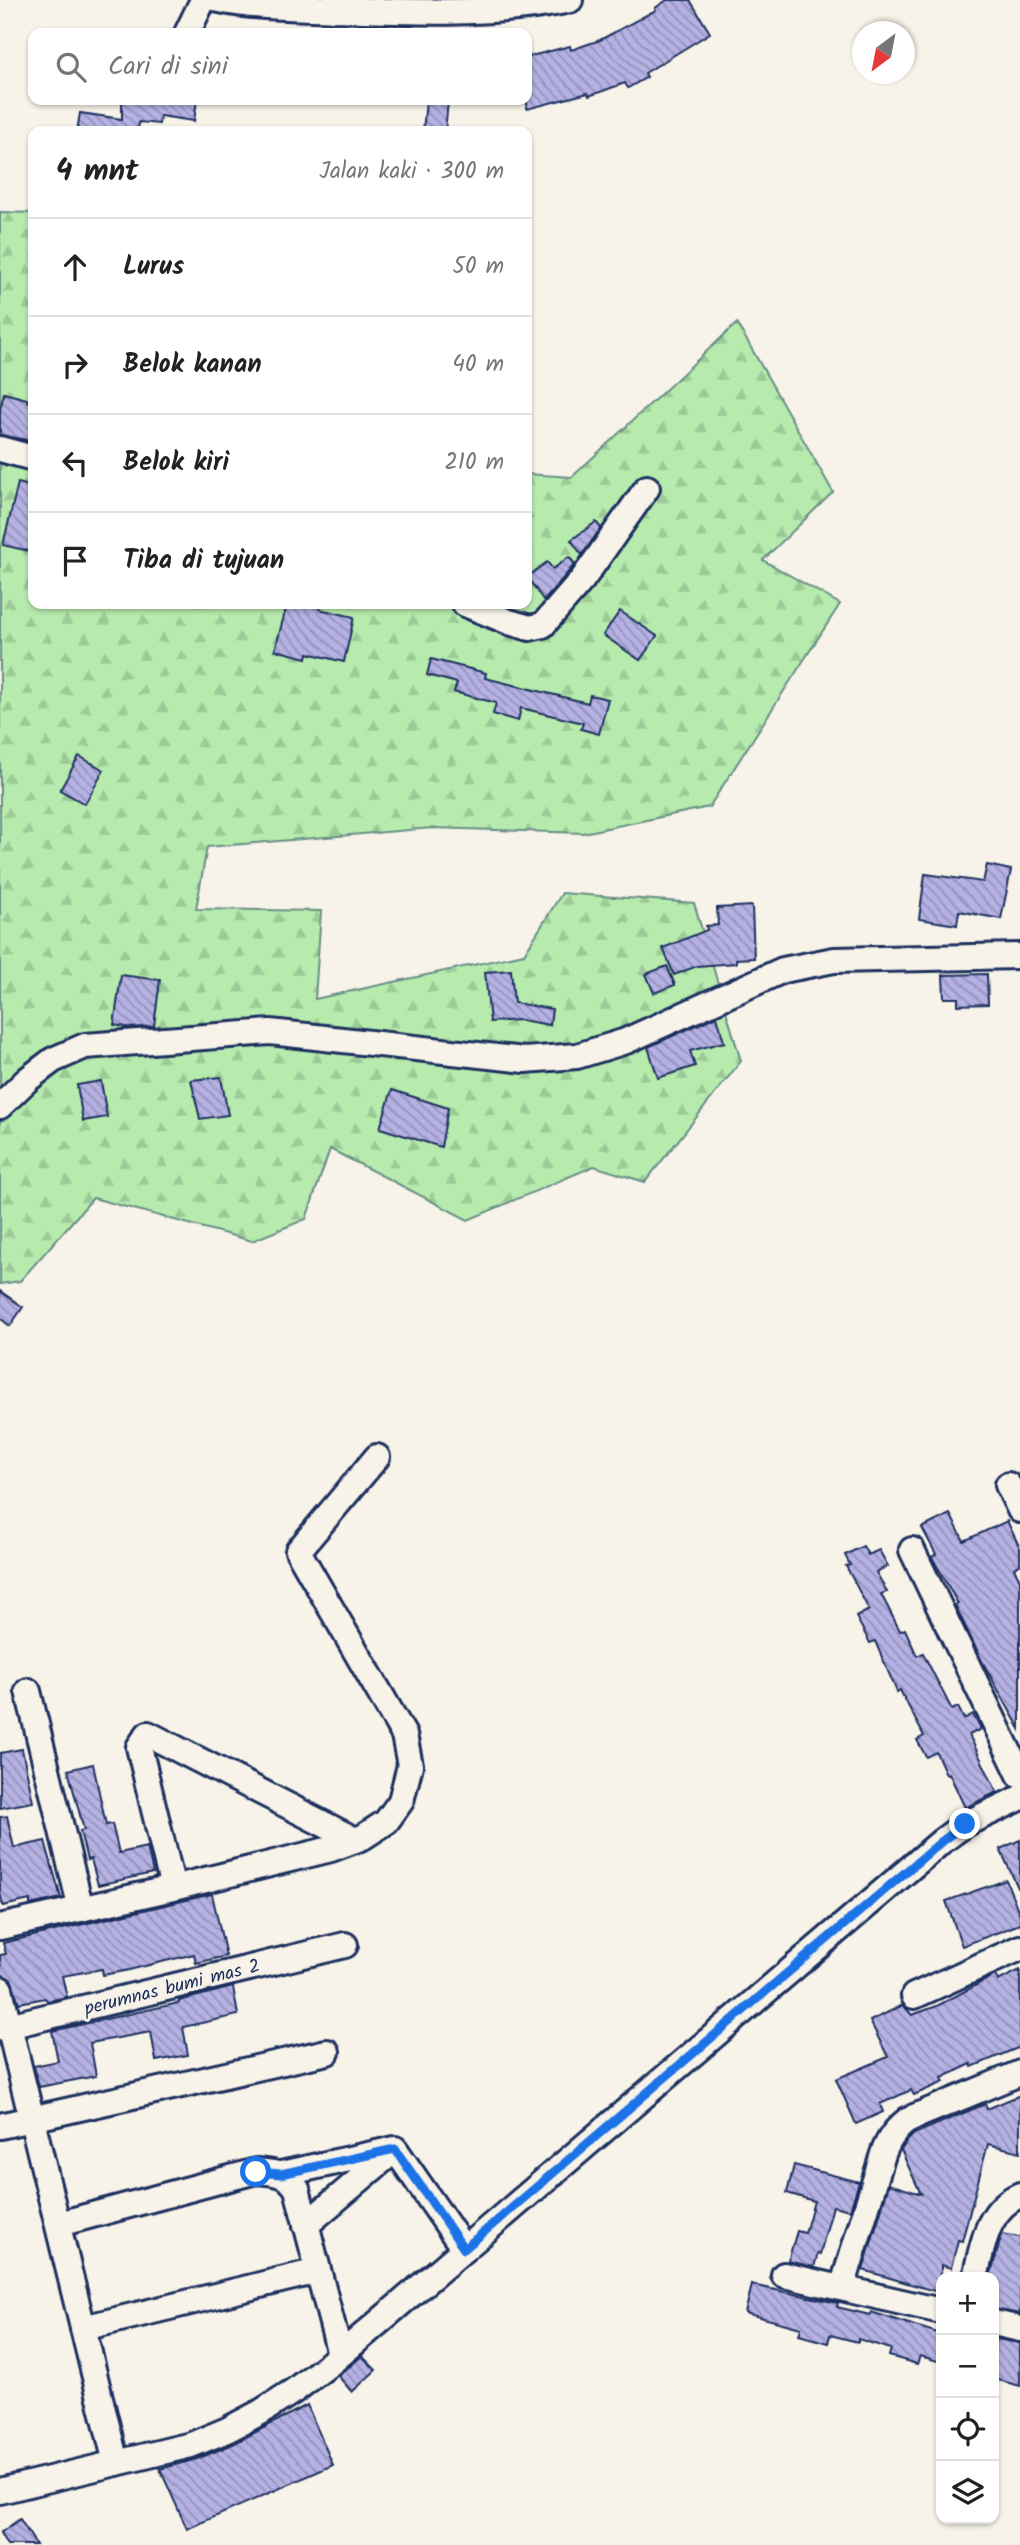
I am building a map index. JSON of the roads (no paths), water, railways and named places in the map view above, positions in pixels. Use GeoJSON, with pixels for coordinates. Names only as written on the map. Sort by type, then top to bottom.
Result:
{"type":"FeatureCollection","features":[{"type":"Feature","properties":{"kind":"street"},"geometry":{"type":"LineString","coordinates":[[189,28],[203,0]]}},
{"type":"Feature","properties":{"kind":"street"},"geometry":{"type":"LineString","coordinates":[[236,2],[382,10],[485,10],[570,0]]}},
{"type":"Feature","properties":{"kind":"street"},"geometry":{"type":"LineString","coordinates":[[0,449],[28,457]]}},
{"type":"Feature","properties":{"kind":"street"},"geometry":{"type":"LineString","coordinates":[[477,609],[530,628],[543,625],[582,580],[647,488]]}},
{"type":"Feature","properties":{"kind":"street"},"geometry":{"type":"LineString","coordinates":[[0,1106],[53,1060],[85,1046],[270,1031],[525,1060],[578,1056],[626,1041],[783,970],[834,960],[1020,956]]}},
{"type":"Feature","properties":{"kind":"street"},"geometry":{"type":"LineString","coordinates":[[0,1927],[331,1849],[355,1840],[386,1822],[401,1801],[410,1765],[404,1735],[298,1551],[377,1457]]}},
{"type":"Feature","properties":{"kind":"street"},"geometry":{"type":"LineString","coordinates":[[1008,1485],[1020,1510]]}},
{"type":"Feature","properties":{"kind":"street"},"geometry":{"type":"LineString","coordinates":[[912,1550],[1020,1774]]}},
{"type":"Feature","properties":{"kind":"street"},"geometry":{"type":"LineString","coordinates":[[28,1691],[81,1909]]}},
{"type":"Feature","properties":{"kind":"street"},"geometry":{"type":"LineString","coordinates":[[173,1888],[139,1747],[148,1734],[355,1840]]}},
{"type":"Feature","properties":{"kind":"street"},"geometry":{"type":"LineString","coordinates":[[0,2491],[191,2445],[227,2430],[295,2390],[942,1841],[965,1824],[1020,1798]]}},
{"type":"Feature","properties":{"kind":"street","name":"perumnas bumi mas 2"},"geometry":{"type":"LineString","coordinates":[[4,2027],[345,1945]]}},
{"type":"Feature","properties":{"kind":"street"},"geometry":{"type":"LineString","coordinates":[[914,1996],[1020,1948]]}},
{"type":"Feature","properties":{"kind":"street"},"geometry":{"type":"LineString","coordinates":[[0,1989],[4,2027],[33,2118],[116,2462]]}},
{"type":"Feature","properties":{"kind":"street"},"geometry":{"type":"LineString","coordinates":[[0,2126],[327,2052]]}},
{"type":"Feature","properties":{"kind":"street"},"geometry":{"type":"LineString","coordinates":[[842,2288],[883,2154],[897,2128],[909,2119],[1020,2073]]}},
{"type":"Feature","properties":{"kind":"street"},"geometry":{"type":"LineString","coordinates":[[395,2149],[464,2249]]}},
{"type":"Feature","properties":{"kind":"street"},"geometry":{"type":"LineString","coordinates":[[59,2224],[256,2172],[281,2174],[395,2149]]}},
{"type":"Feature","properties":{"kind":"street"},"geometry":{"type":"LineString","coordinates":[[306,2225],[395,2149]]}},
{"type":"Feature","properties":{"kind":"street"},"geometry":{"type":"LineString","coordinates":[[281,2174],[292,2179],[297,2189],[340,2354]]}},
{"type":"Feature","properties":{"kind":"street"},"geometry":{"type":"LineString","coordinates":[[976,2272],[988,2225],[1009,2213],[1012,2198],[1020,2195]]}},
{"type":"Feature","properties":{"kind":"street"},"geometry":{"type":"LineString","coordinates":[[83,2328],[318,2271]]}},
{"type":"Feature","properties":{"kind":"street"},"geometry":{"type":"LineString","coordinates":[[784,2274],[936,2310]]}},
{"type":"Feature","properties":{"kind":"street"},"geometry":{"type":"LineString","coordinates":[[999,2324],[1020,2329]]}}]}
